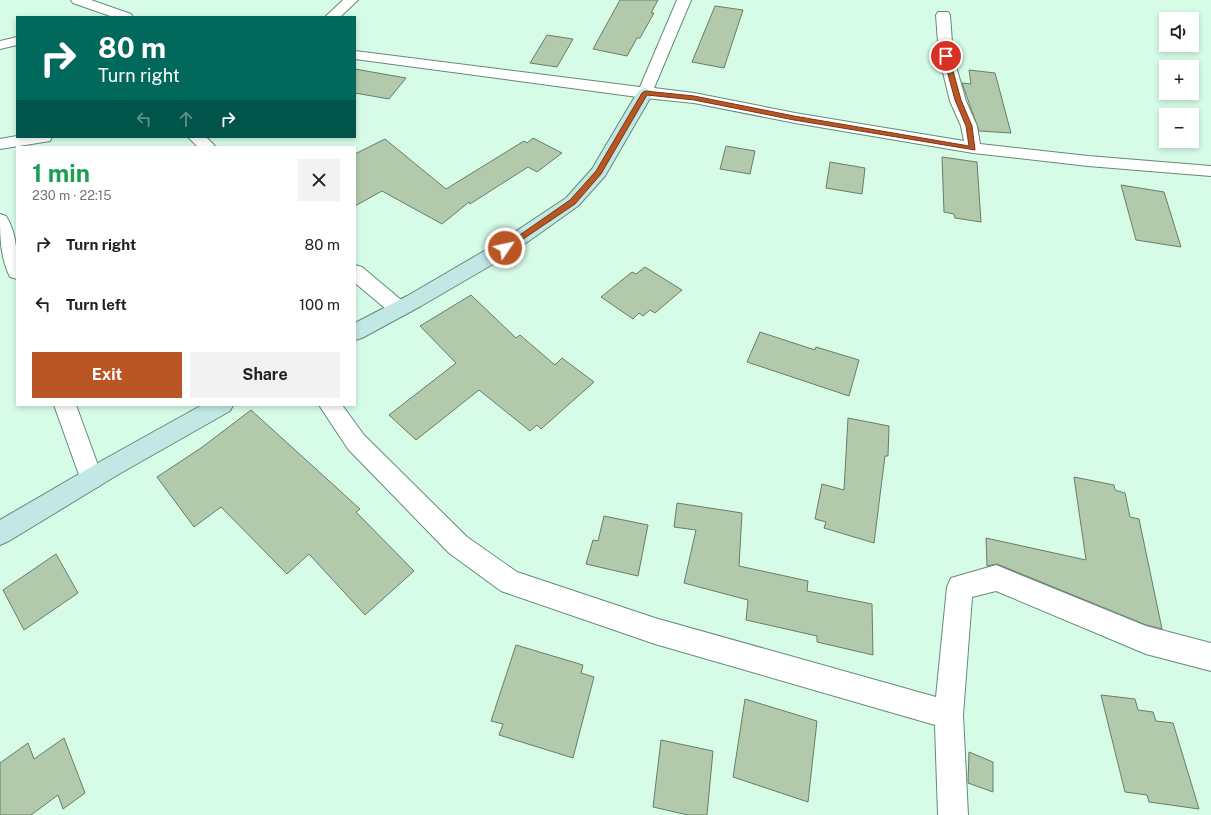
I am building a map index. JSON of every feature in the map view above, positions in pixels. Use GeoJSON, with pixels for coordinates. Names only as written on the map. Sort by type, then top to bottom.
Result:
{"type":"FeatureCollection","features":[{"type":"Feature","properties":{"kind":"street"},"geometry":{"type":"LineString","coordinates":[[78,0],[118,16]]}},
{"type":"Feature","properties":{"kind":"street"},"geometry":{"type":"LineString","coordinates":[[333,16],[351,0]]}},
{"type":"Feature","properties":{"kind":"street"},"geometry":{"type":"LineString","coordinates":[[356,331],[505,248],[572,202],[599,172],[645,93],[684,0]]}},
{"type":"Feature","properties":{"kind":"street"},"geometry":{"type":"LineString","coordinates":[[944,15],[946,56],[958,100],[969,126],[973,148]]}},
{"type":"Feature","properties":{"kind":"street"},"geometry":{"type":"LineString","coordinates":[[0,45],[16,41]]}},
{"type":"Feature","properties":{"kind":"street"},"geometry":{"type":"LineString","coordinates":[[356,55],[645,93],[694,98],[794,118],[973,148],[1088,161],[1211,171]]}},
{"type":"Feature","properties":{"kind":"street"},"geometry":{"type":"LineString","coordinates":[[0,144],[38,138]]}},
{"type":"Feature","properties":{"kind":"street"},"geometry":{"type":"LineString","coordinates":[[197,138],[207,146]]}},
{"type":"Feature","properties":{"kind":"street"},"geometry":{"type":"LineString","coordinates":[[0,220],[16,269]]}},
{"type":"Feature","properties":{"kind":"street"},"geometry":{"type":"LineString","coordinates":[[356,273],[398,309]]}},
{"type":"Feature","properties":{"kind":"street"},"geometry":{"type":"LineString","coordinates":[[65,406],[92,479]]}},
{"type":"Feature","properties":{"kind":"street"},"geometry":{"type":"LineString","coordinates":[[0,533],[220,406]]}},
{"type":"Feature","properties":{"kind":"street"},"geometry":{"type":"LineString","coordinates":[[331,406],[356,442],[458,546],[510,582],[655,631],[949,715]]}},
{"type":"Feature","properties":{"kind":"street"},"geometry":{"type":"LineString","coordinates":[[953,815],[949,715],[960,587],[996,578],[1146,640],[1211,657]]}},
{"type":"Feature","properties":{"kind":"building"},"geometry":{"type":"Polygon","coordinates":[[[620,0],[658,0],[651,13],[654,13],[640,38],[637,38],[627,56],[593,49],[620,0]]]}},
{"type":"Feature","properties":{"kind":"building"},"geometry":{"type":"Polygon","coordinates":[[[715,6],[743,10],[724,68],[692,62],[715,6]]]}},
{"type":"Feature","properties":{"kind":"building"},"geometry":{"type":"Polygon","coordinates":[[[547,35],[573,39],[557,67],[530,63],[547,35]]]}},
{"type":"Feature","properties":{"kind":"building"},"geometry":{"type":"Polygon","coordinates":[[[356,69],[406,78],[389,99],[356,93],[356,69]]]}},
{"type":"Feature","properties":{"kind":"building"},"geometry":{"type":"Polygon","coordinates":[[[969,70],[995,73],[1011,133],[979,131],[962,83],[971,84],[969,70]]]}},
{"type":"Feature","properties":{"kind":"building"},"geometry":{"type":"Polygon","coordinates":[[[533,138],[562,153],[537,172],[528,167],[470,204],[469,202],[442,224],[382,191],[356,205],[356,154],[385,139],[446,189],[524,141],[527,143],[533,138]]]}},
{"type":"Feature","properties":{"kind":"building"},"geometry":{"type":"Polygon","coordinates":[[[726,146],[755,151],[750,174],[720,169],[726,146]]]}},
{"type":"Feature","properties":{"kind":"building"},"geometry":{"type":"Polygon","coordinates":[[[942,157],[977,162],[981,222],[955,218],[954,214],[944,212],[942,157]]]}},
{"type":"Feature","properties":{"kind":"building"},"geometry":{"type":"Polygon","coordinates":[[[830,162],[865,168],[862,194],[826,188],[830,162]]]}},
{"type":"Feature","properties":{"kind":"building"},"geometry":{"type":"Polygon","coordinates":[[[1121,185],[1164,192],[1181,247],[1136,240],[1121,185]]]}},
{"type":"Feature","properties":{"kind":"building"},"geometry":{"type":"Polygon","coordinates":[[[645,267],[682,290],[655,313],[650,310],[643,316],[639,313],[633,319],[601,297],[632,272],[636,274],[645,267]]]}},
{"type":"Feature","properties":{"kind":"building"},"geometry":{"type":"Polygon","coordinates":[[[471,295],[516,338],[520,335],[555,365],[562,358],[594,382],[541,429],[537,425],[530,431],[479,390],[416,440],[389,415],[456,363],[420,326],[471,295]]]}},
{"type":"Feature","properties":{"kind":"building"},"geometry":{"type":"Polygon","coordinates":[[[760,332],[815,350],[816,347],[859,360],[849,396],[747,362],[760,332]]]}},
{"type":"Feature","properties":{"kind":"building"},"geometry":{"type":"Polygon","coordinates":[[[251,410],[360,509],[356,512],[414,571],[365,615],[309,554],[287,574],[221,507],[194,527],[157,477],[201,448],[251,410]]]}},
{"type":"Feature","properties":{"kind":"building"},"geometry":{"type":"Polygon","coordinates":[[[848,418],[889,426],[888,456],[885,456],[874,543],[824,528],[826,522],[815,519],[822,484],[844,490],[848,418]]]}},
{"type":"Feature","properties":{"kind":"building"},"geometry":{"type":"Polygon","coordinates":[[[1074,477],[1114,485],[1115,490],[1125,493],[1130,517],[1139,519],[1162,629],[1146,625],[997,564],[987,566],[986,538],[1086,560],[1074,477]]]}},
{"type":"Feature","properties":{"kind":"building"},"geometry":{"type":"Polygon","coordinates":[[[677,503],[742,513],[739,566],[808,581],[807,591],[872,604],[873,655],[817,642],[817,636],[746,620],[748,600],[684,583],[696,530],[674,527],[677,503]]]}},
{"type":"Feature","properties":{"kind":"building"},"geometry":{"type":"Polygon","coordinates":[[[604,516],[648,525],[638,576],[586,564],[593,540],[598,541],[604,516]]]}},
{"type":"Feature","properties":{"kind":"building"},"geometry":{"type":"Polygon","coordinates":[[[56,554],[78,593],[24,630],[3,590],[56,554]]]}},
{"type":"Feature","properties":{"kind":"building"},"geometry":{"type":"Polygon","coordinates":[[[516,645],[583,665],[581,673],[594,677],[573,758],[499,735],[503,724],[491,721],[516,645]]]}},
{"type":"Feature","properties":{"kind":"building"},"geometry":{"type":"Polygon","coordinates":[[[1101,695],[1135,699],[1138,710],[1153,712],[1156,721],[1173,723],[1199,809],[1149,802],[1147,795],[1125,792],[1101,695]]]}},
{"type":"Feature","properties":{"kind":"building"},"geometry":{"type":"Polygon","coordinates":[[[745,699],[817,721],[808,802],[733,777],[745,699]]]}},
{"type":"Feature","properties":{"kind":"building"},"geometry":{"type":"Polygon","coordinates":[[[64,738],[85,793],[63,809],[58,795],[31,815],[0,815],[0,763],[28,743],[34,759],[64,738]]]}},
{"type":"Feature","properties":{"kind":"building"},"geometry":{"type":"Polygon","coordinates":[[[661,740],[713,751],[707,815],[688,815],[653,807],[661,740]]]}},
{"type":"Feature","properties":{"kind":"building"},"geometry":{"type":"Polygon","coordinates":[[[969,752],[993,762],[993,792],[968,783],[969,752]]]}},
{"type":"Feature","properties":{"kind":"route"},"geometry":{"type":"LineString","coordinates":[[505,248],[572,202],[599,172],[645,93],[694,98],[794,118],[973,148],[969,126],[958,100],[946,56]]}}]}
